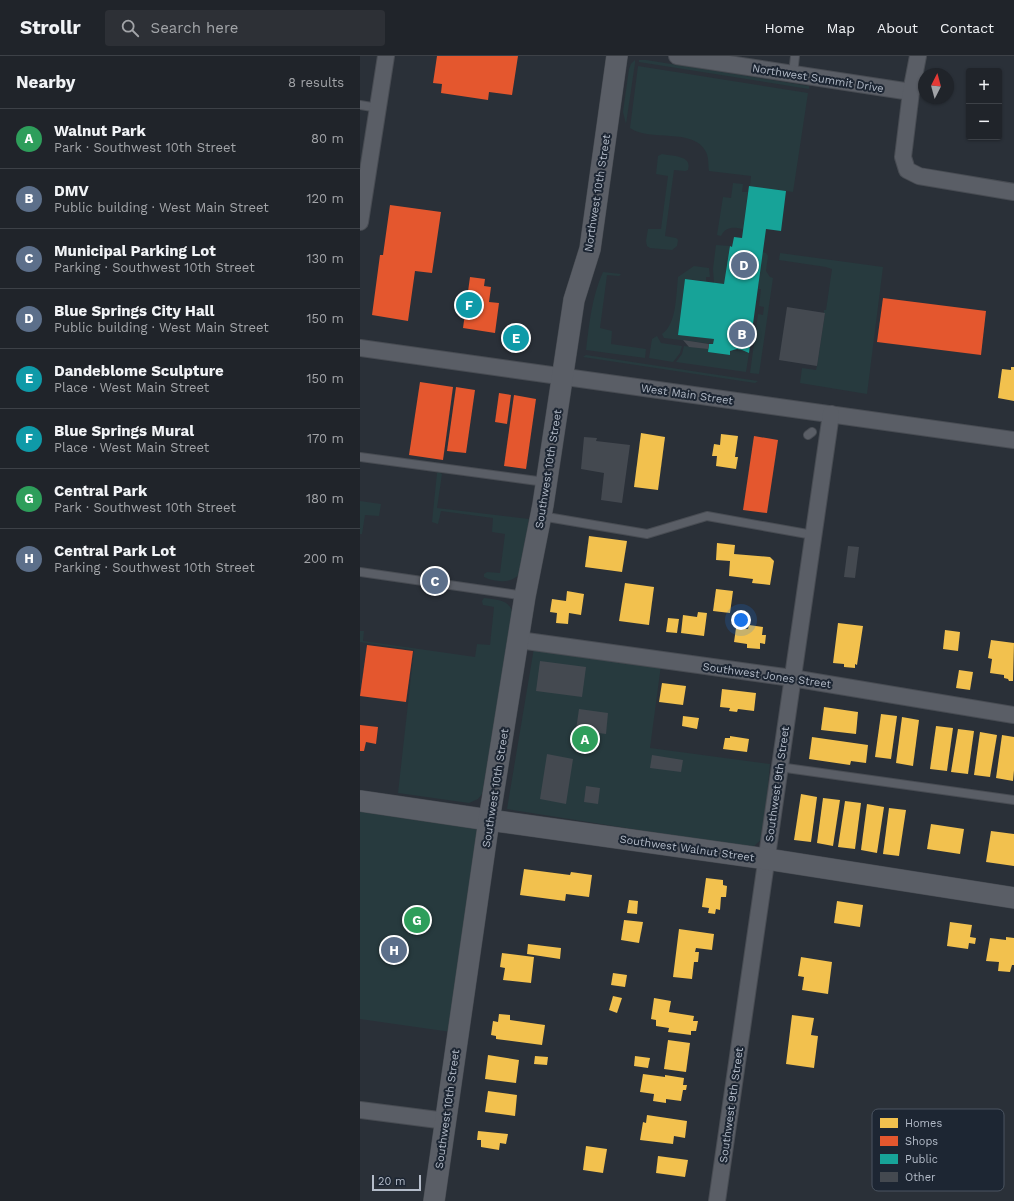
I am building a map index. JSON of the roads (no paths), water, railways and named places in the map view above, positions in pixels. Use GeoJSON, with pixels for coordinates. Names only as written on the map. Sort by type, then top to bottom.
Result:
{"type":"FeatureCollection","features":[{"type":"Feature","properties":{"kind":"street"},"geometry":{"type":"LineString","coordinates":[[360,218],[386,56]]}},
{"type":"Feature","properties":{"kind":"street","name":"Northwest 10th Street"},"geometry":{"type":"LineString","coordinates":[[563,376],[574,300],[590,249],[617,56]]}},
{"type":"Feature","properties":{"kind":"street","name":"Northwest Summit Drive"},"geometry":{"type":"LineString","coordinates":[[677,56],[911,92]]}},
{"type":"Feature","properties":{"kind":"street"},"geometry":{"type":"LineString","coordinates":[[918,56],[911,92],[903,157],[907,170],[918,176],[1014,192]]}},
{"type":"Feature","properties":{"kind":"street","name":"West Main Street"},"geometry":{"type":"LineString","coordinates":[[360,348],[1014,440]]}},
{"type":"Feature","properties":{"kind":"street","name":"Southwest 10th Street"},"geometry":{"type":"LineString","coordinates":[[434,1201],[489,820],[518,640],[541,516],[563,376]]}},
{"type":"Feature","properties":{"kind":"street","name":"Southwest 9th Street"},"geometry":{"type":"LineString","coordinates":[[717,1201],[831,414]]}},
{"type":"Feature","properties":{"kind":"street","name":"Southwest Jones Street"},"geometry":{"type":"LineString","coordinates":[[518,640],[792,678],[1014,715]]}},
{"type":"Feature","properties":{"kind":"street","name":"Southwest Walnut Street"},"geometry":{"type":"LineString","coordinates":[[360,801],[767,859],[1014,898]]}},
{"type":"Feature","properties":{"kind":"street"},"geometry":{"type":"LineString","coordinates":[[360,1110],[446,1121]]}},
{"type":"Feature","properties":{"kind":"lane"},"geometry":{"type":"LineString","coordinates":[[793,74],[795,56]]}},
{"type":"Feature","properties":{"kind":"lane"},"geometry":{"type":"LineString","coordinates":[[360,105],[378,108]]}},
{"type":"Feature","properties":{"kind":"lane"},"geometry":{"type":"LineString","coordinates":[[360,457],[546,483]]}},
{"type":"Feature","properties":{"kind":"lane"},"geometry":{"type":"LineString","coordinates":[[541,516],[647,534],[707,516],[813,535]]}},
{"type":"Feature","properties":{"kind":"lane"},"geometry":{"type":"LineString","coordinates":[[360,572],[526,596]]}},
{"type":"Feature","properties":{"kind":"lane"},"geometry":{"type":"LineString","coordinates":[[779,767],[1014,800]]}},
{"type":"Feature","properties":{"kind":"place","name":"Blue Springs City Hall"},"geometry":{"type":"Point","coordinates":[744,265]}},
{"type":"Feature","properties":{"kind":"place","name":"Blue Springs Mural"},"geometry":{"type":"Point","coordinates":[469,305]}},
{"type":"Feature","properties":{"kind":"place","name":"DMV"},"geometry":{"type":"Point","coordinates":[742,334]}},
{"type":"Feature","properties":{"kind":"place","name":"Dandeblome Sculpture"},"geometry":{"type":"Point","coordinates":[516,338]}},
{"type":"Feature","properties":{"kind":"place","name":"Municipal Parking Lot"},"geometry":{"type":"Point","coordinates":[435,581]}},
{"type":"Feature","properties":{"kind":"place","name":"Walnut Park"},"geometry":{"type":"Point","coordinates":[585,739]}},
{"type":"Feature","properties":{"kind":"place","name":"Central Park"},"geometry":{"type":"Point","coordinates":[417,920]}},
{"type":"Feature","properties":{"kind":"place","name":"Central Park Lot"},"geometry":{"type":"Point","coordinates":[394,950]}}]}
